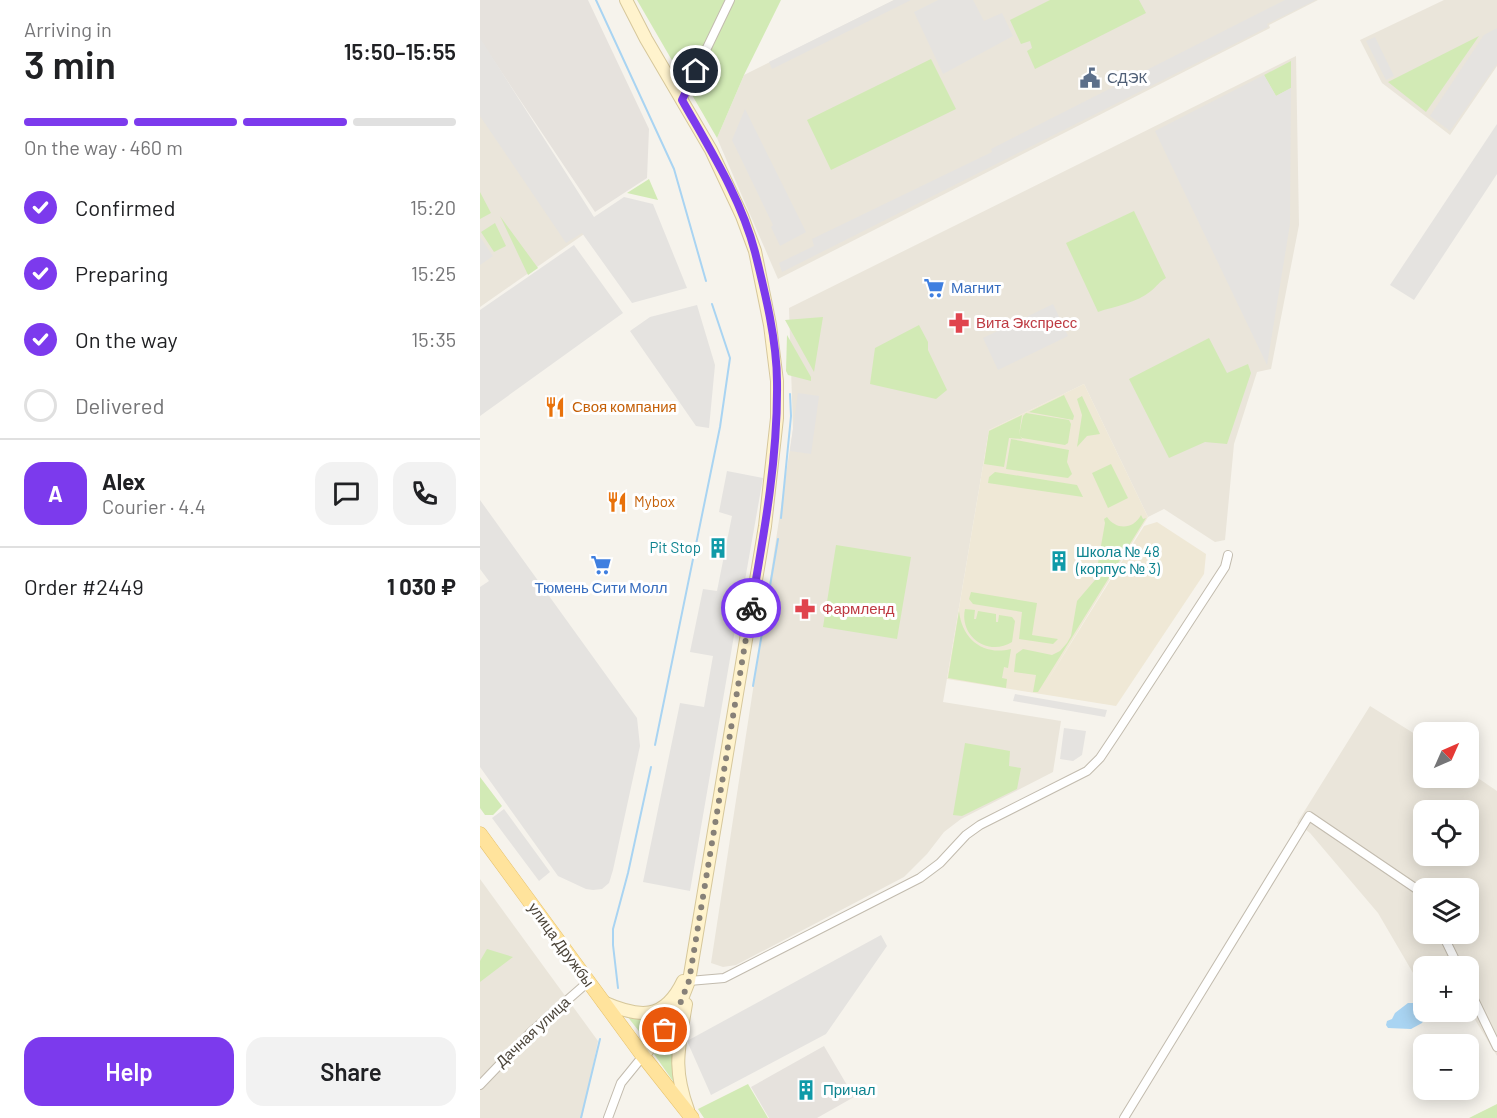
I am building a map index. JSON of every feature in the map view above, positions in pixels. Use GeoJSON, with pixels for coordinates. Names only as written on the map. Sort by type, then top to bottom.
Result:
{"type":"FeatureCollection","features":[{"type":"Feature","properties":{"kind":"main road"},"geometry":{"type":"LineString","coordinates":[[631,3],[728,184],[755,251],[770,325],[777,381],[777,418],[765,526],[692,957],[677,1062],[687,1117]]}},
{"type":"Feature","properties":{"kind":"main road","name":"улица Дружбы"},"geometry":{"type":"LineString","coordinates":[[480,834],[687,1117]]}},
{"type":"Feature","properties":{"kind":"main road"},"geometry":{"type":"LineString","coordinates":[[603,1002],[634,1014],[654,1012],[675,995],[692,957]]}},
{"type":"Feature","properties":{"kind":"main road"},"geometry":{"type":"LineString","coordinates":[[643,1056],[676,1014],[689,981]]}},
{"type":"Feature","properties":{"kind":"street"},"geometry":{"type":"LineString","coordinates":[[682,100],[730,0]]}},
{"type":"Feature","properties":{"kind":"street"},"geometry":{"type":"LineString","coordinates":[[689,981],[724,978],[920,878],[940,863],[966,835],[980,825],[1086,771],[1100,758],[1118,731],[1225,567],[1228,555]]}},
{"type":"Feature","properties":{"kind":"street"},"geometry":{"type":"LineString","coordinates":[[1124,1118],[1309,816],[1413,887]]}},
{"type":"Feature","properties":{"kind":"street","name":"Дачная улица"},"geometry":{"type":"LineString","coordinates":[[480,1085],[531,1032],[588,982]]}},
{"type":"Feature","properties":{"kind":"street"},"geometry":{"type":"LineString","coordinates":[[1479,1010],[1497,1047]]}},
{"type":"Feature","properties":{"kind":"street"},"geometry":{"type":"LineString","coordinates":[[608,1118],[621,1083],[643,1056]]}},
{"type":"Feature","properties":{"kind":"shaded area"},"geometry":{"type":"Polygon","coordinates":[[[480,0],[588,0],[649,129],[647,178],[595,212],[480,40],[480,0]]]}},
{"type":"Feature","properties":{"kind":"shaded area"},"geometry":{"type":"Polygon","coordinates":[[[894,0],[1318,0],[1269,25],[1270,28],[778,279],[717,138],[744,75],[894,0]]]}},
{"type":"Feature","properties":{"kind":"shaded area"},"geometry":{"type":"Polygon","coordinates":[[[894,0],[911,0],[772,69],[769,62],[894,0]]]}},
{"type":"Feature","properties":{"kind":"shaded area"},"geometry":{"type":"Polygon","coordinates":[[[938,0],[973,0],[984,21],[1002,13],[1013,36],[943,74],[914,12],[938,0]]]}},
{"type":"Feature","properties":{"kind":"shaded area"},"geometry":{"type":"Polygon","coordinates":[[[1285,0],[1316,0],[1267,24],[1268,27],[782,272],[779,263],[814,246],[812,239],[992,152],[991,149],[1285,0]]]}},
{"type":"Feature","properties":{"kind":"shaded area"},"geometry":{"type":"Polygon","coordinates":[[[1444,0],[1497,0],[1497,66],[1450,135],[1382,83],[1360,40],[1444,0]]]}},
{"type":"Feature","properties":{"kind":"shaded area"},"geometry":{"type":"Polygon","coordinates":[[[1497,28],[1497,64],[1450,131],[1430,116],[1484,35],[1497,28]]]}},
{"type":"Feature","properties":{"kind":"shaded area"},"geometry":{"type":"Polygon","coordinates":[[[1375,37],[1394,76],[1386,80],[1366,41],[1375,37]]]}},
{"type":"Feature","properties":{"kind":"shaded area"},"geometry":{"type":"Polygon","coordinates":[[[480,38],[594,217],[624,197],[653,204],[687,288],[632,303],[582,233],[566,243],[480,116],[480,38]]]}},
{"type":"Feature","properties":{"kind":"shaded area"},"geometry":{"type":"Polygon","coordinates":[[[480,45],[597,225],[480,307],[480,45]]]}},
{"type":"Feature","properties":{"kind":"shaded area"},"geometry":{"type":"Polygon","coordinates":[[[1296,56],[1299,225],[1271,369],[1257,372],[1234,444],[1225,540],[1215,542],[1164,509],[1148,517],[1084,384],[989,430],[943,702],[1061,721],[1053,772],[961,819],[944,832],[927,854],[904,877],[736,965],[723,967],[711,963],[793,429],[789,308],[1296,56]]]}},
{"type":"Feature","properties":{"kind":"shaded area"},"geometry":{"type":"Polygon","coordinates":[[[1264,75],[1276,96],[1291,88],[1290,224],[1267,365],[1155,131],[1264,75]]]}},
{"type":"Feature","properties":{"kind":"shaded area"},"geometry":{"type":"Polygon","coordinates":[[[745,109],[806,232],[780,246],[771,227],[773,225],[732,140],[745,109]]]}},
{"type":"Feature","properties":{"kind":"shaded area"},"geometry":{"type":"Polygon","coordinates":[[[1497,124],[1497,174],[1414,300],[1390,285],[1497,124]]]}},
{"type":"Feature","properties":{"kind":"shaded area"},"geometry":{"type":"Polygon","coordinates":[[[480,237],[493,256],[480,265],[480,237]]]}},
{"type":"Feature","properties":{"kind":"shaded area"},"geometry":{"type":"Polygon","coordinates":[[[574,245],[623,313],[480,416],[480,310],[574,245]]]}},
{"type":"Feature","properties":{"kind":"shaded area"},"geometry":{"type":"Polygon","coordinates":[[[1053,304],[1068,336],[998,370],[983,338],[1053,304]]]}},
{"type":"Feature","properties":{"kind":"shaded area"},"geometry":{"type":"Polygon","coordinates":[[[697,305],[715,365],[709,428],[696,426],[630,331],[650,317],[697,305]]]}},
{"type":"Feature","properties":{"kind":"shaded area"},"geometry":{"type":"Polygon","coordinates":[[[1084,384],[1148,517],[1043,688],[1144,526],[1157,522],[1206,554],[1204,574],[1116,706],[947,679],[989,430],[1084,384]]]}},
{"type":"Feature","properties":{"kind":"shaded area"},"geometry":{"type":"Polygon","coordinates":[[[798,393],[819,396],[811,454],[790,451],[798,393]]]}},
{"type":"Feature","properties":{"kind":"shaded area"},"geometry":{"type":"Polygon","coordinates":[[[727,471],[763,478],[745,580],[740,588],[724,592],[741,595],[690,891],[643,882],[680,703],[704,707],[713,656],[690,652],[703,589],[717,591],[732,516],[719,512],[727,471]]]}},
{"type":"Feature","properties":{"kind":"shaded area"},"geometry":{"type":"Polygon","coordinates":[[[480,500],[637,718],[640,746],[613,870],[609,883],[602,889],[586,889],[558,876],[480,767],[480,587],[489,581],[480,569],[480,500]]]}},
{"type":"Feature","properties":{"kind":"shaded area"},"geometry":{"type":"Polygon","coordinates":[[[1015,694],[1107,710],[1105,717],[1013,701],[1015,694]]]}},
{"type":"Feature","properties":{"kind":"shaded area"},"geometry":{"type":"Polygon","coordinates":[[[1370,706],[1413,733],[1413,788],[1479,788],[1479,779],[1497,791],[1497,1056],[1476,1022],[1479,1022],[1479,956],[1413,956],[1413,973],[1378,913],[1310,833],[1297,823],[1370,706]]]}},
{"type":"Feature","properties":{"kind":"shaded area"},"geometry":{"type":"Polygon","coordinates":[[[1064,728],[1086,731],[1082,755],[1073,761],[1060,759],[1064,728]]]}},
{"type":"Feature","properties":{"kind":"shaded area"},"geometry":{"type":"Polygon","coordinates":[[[504,809],[550,872],[539,881],[492,818],[504,809]]]}},
{"type":"Feature","properties":{"kind":"shaded area"},"geometry":{"type":"Polygon","coordinates":[[[480,879],[598,1041],[582,1118],[480,1118],[480,879]]]}},
{"type":"Feature","properties":{"kind":"shaded area"},"geometry":{"type":"Polygon","coordinates":[[[881,935],[887,946],[826,1034],[711,1095],[687,1041],[881,935]]]}},
{"type":"Feature","properties":{"kind":"shaded area"},"geometry":{"type":"Polygon","coordinates":[[[824,1046],[854,1097],[817,1118],[769,1118],[751,1087],[824,1046]]]}},
{"type":"Feature","properties":{"kind":"green space"},"geometry":{"type":"Polygon","coordinates":[[[637,0],[781,0],[744,75],[717,138],[637,0]]]}},
{"type":"Feature","properties":{"kind":"green space"},"geometry":{"type":"Polygon","coordinates":[[[1050,0],[1139,0],[1146,13],[1035,69],[1027,51],[1032,48],[1030,41],[1021,44],[1010,20],[1050,0]]]}},
{"type":"Feature","properties":{"kind":"green space"},"geometry":{"type":"Polygon","coordinates":[[[1479,36],[1426,112],[1388,82],[1479,36]]]}},
{"type":"Feature","properties":{"kind":"green space"},"geometry":{"type":"Polygon","coordinates":[[[931,59],[956,109],[831,170],[807,120],[931,59]]]}},
{"type":"Feature","properties":{"kind":"green space"},"geometry":{"type":"Polygon","coordinates":[[[1291,61],[1291,88],[1276,96],[1264,75],[1291,61]]]}},
{"type":"Feature","properties":{"kind":"green space"},"geometry":{"type":"Polygon","coordinates":[[[649,179],[658,200],[627,193],[649,179]]]}},
{"type":"Feature","properties":{"kind":"green space"},"geometry":{"type":"Polygon","coordinates":[[[480,192],[491,213],[480,219],[480,192]]]}},
{"type":"Feature","properties":{"kind":"green space"},"geometry":{"type":"Polygon","coordinates":[[[1134,211],[1166,278],[1139,298],[1098,312],[1066,243],[1134,211]]]}},
{"type":"Feature","properties":{"kind":"green space"},"geometry":{"type":"Polygon","coordinates":[[[500,216],[538,268],[528,275],[500,216]]]}},
{"type":"Feature","properties":{"kind":"green space"},"geometry":{"type":"Polygon","coordinates":[[[495,223],[506,246],[494,252],[481,232],[495,223]]]}},
{"type":"Feature","properties":{"kind":"green space"},"geometry":{"type":"Polygon","coordinates":[[[823,317],[814,372],[785,320],[823,317]]]}},
{"type":"Feature","properties":{"kind":"green space"},"geometry":{"type":"Polygon","coordinates":[[[919,325],[947,390],[936,399],[870,384],[875,348],[919,325]]]}},
{"type":"Feature","properties":{"kind":"green space"},"geometry":{"type":"Polygon","coordinates":[[[787,335],[811,377],[811,381],[788,375],[786,371],[787,335]]]}},
{"type":"Feature","properties":{"kind":"green space"},"geometry":{"type":"Polygon","coordinates":[[[1209,338],[1227,373],[1248,364],[1251,373],[1227,444],[1205,442],[1169,458],[1129,379],[1209,338]]]}},
{"type":"Feature","properties":{"kind":"green space"},"geometry":{"type":"Polygon","coordinates":[[[1064,395],[1074,416],[1073,420],[1029,412],[1064,395]]]}},
{"type":"Feature","properties":{"kind":"green space"},"geometry":{"type":"Polygon","coordinates":[[[1082,396],[1100,434],[1087,436],[1077,447],[1082,415],[1077,399],[1082,396]]]}},
{"type":"Feature","properties":{"kind":"green space"},"geometry":{"type":"Polygon","coordinates":[[[1026,413],[1069,420],[1071,424],[1068,443],[1065,445],[1020,436],[1022,439],[1009,438],[1004,467],[984,464],[989,431],[1022,415],[1019,435],[1023,416],[1026,413]]]}},
{"type":"Feature","properties":{"kind":"green space"},"geometry":{"type":"Polygon","coordinates":[[[1011,439],[1069,450],[1067,462],[1072,474],[1068,478],[1006,469],[1011,439]]]}},
{"type":"Feature","properties":{"kind":"green space"},"geometry":{"type":"Polygon","coordinates":[[[1111,464],[1128,498],[1108,508],[1092,473],[1111,464]]]}},
{"type":"Feature","properties":{"kind":"green space"},"geometry":{"type":"Polygon","coordinates":[[[995,472],[1077,485],[1083,497],[988,483],[989,477],[995,472]]]}},
{"type":"Feature","properties":{"kind":"green space"},"geometry":{"type":"Polygon","coordinates":[[[1141,515],[1143,519],[1146,518],[1038,692],[1033,692],[1036,675],[1014,672],[1016,654],[1023,649],[1052,655],[1060,651],[1071,636],[1077,601],[1095,580],[1104,519],[1107,517],[1115,524],[1124,527],[1134,523],[1141,515]]]}},
{"type":"Feature","properties":{"kind":"green space"},"geometry":{"type":"Polygon","coordinates":[[[836,545],[911,557],[897,639],[823,627],[836,545]]]}},
{"type":"Feature","properties":{"kind":"green space"},"geometry":{"type":"Polygon","coordinates":[[[971,592],[1037,603],[1032,635],[1058,639],[1053,644],[1019,639],[1022,612],[973,604],[969,599],[971,592]]]}},
{"type":"Feature","properties":{"kind":"green space"},"geometry":{"type":"Polygon","coordinates":[[[965,609],[975,610],[974,619],[978,611],[996,614],[996,622],[998,622],[999,615],[1012,617],[1015,621],[1012,642],[994,647],[977,641],[966,628],[965,609]]]}},
{"type":"Feature","properties":{"kind":"green space"},"geometry":{"type":"Polygon","coordinates":[[[959,611],[964,630],[976,643],[991,650],[1011,649],[1008,668],[1004,667],[1002,678],[1007,679],[1006,688],[948,678],[959,611]]]}},
{"type":"Feature","properties":{"kind":"green space"},"geometry":{"type":"Polygon","coordinates":[[[965,743],[1010,751],[1009,766],[1021,768],[1017,789],[962,816],[953,815],[965,743]]]}},
{"type":"Feature","properties":{"kind":"green space"},"geometry":{"type":"Polygon","coordinates":[[[480,777],[502,806],[493,815],[485,815],[480,808],[480,777]]]}},
{"type":"Feature","properties":{"kind":"green space"},"geometry":{"type":"Polygon","coordinates":[[[487,949],[513,957],[480,982],[480,961],[487,949]]]}},
{"type":"Feature","properties":{"kind":"green space"},"geometry":{"type":"Polygon","coordinates":[[[677,997],[665,1019],[645,1039],[627,1016],[677,997]]]}},
{"type":"Feature","properties":{"kind":"green space"},"geometry":{"type":"Polygon","coordinates":[[[677,1027],[672,1067],[677,1087],[654,1054],[677,1027]]]}},
{"type":"Feature","properties":{"kind":"green space"},"geometry":{"type":"Polygon","coordinates":[[[748,1084],[768,1118],[704,1118],[698,1109],[748,1084]]]}},
{"type":"Feature","properties":{"kind":"green space"},"geometry":{"type":"Polygon","coordinates":[[[1497,1104],[1497,1118],[1469,1118],[1497,1104]]]}},
{"type":"Feature","properties":{"kind":"water"},"geometry":{"type":"Polygon","coordinates":[[[1408,1003],[1413,1003],[1413,1022],[1423,1022],[1411,1029],[1388,1028],[1387,1021],[1392,1019],[1395,1013],[1408,1003]]]}},
{"type":"Feature","properties":{"kind":"waterway"},"geometry":{"type":"LineString","coordinates":[[596,0],[674,169],[706,281]]}},
{"type":"Feature","properties":{"kind":"waterway"},"geometry":{"type":"LineString","coordinates":[[655,745],[720,427],[730,358],[712,304]]}},
{"type":"Feature","properties":{"kind":"waterway"},"geometry":{"type":"LineString","coordinates":[[781,518],[791,416],[790,394]]}},
{"type":"Feature","properties":{"kind":"waterway"},"geometry":{"type":"LineString","coordinates":[[753,686],[778,539]]}},
{"type":"Feature","properties":{"kind":"waterway"},"geometry":{"type":"LineString","coordinates":[[618,988],[613,929],[628,873],[651,767]]}},
{"type":"Feature","properties":{"kind":"waterway"},"geometry":{"type":"LineString","coordinates":[[581,1118],[600,1039]]}},
{"type":"Feature","properties":{"kind":"way so far"},"geometry":{"type":"LineString","coordinates":[[665,1030],[676,1014],[689,981],[751,608]]}},
{"type":"Feature","properties":{"kind":"place","name":"СДЭК"},"geometry":{"type":"Point","coordinates":[1090,78]}},
{"type":"Feature","properties":{"kind":"place","name":"Магнит"},"geometry":{"type":"Point","coordinates":[934,288]}},
{"type":"Feature","properties":{"kind":"place","name":"Вита Экспресс"},"geometry":{"type":"Point","coordinates":[959,323]}},
{"type":"Feature","properties":{"kind":"place","name":"Своя компания"},"geometry":{"type":"Point","coordinates":[555,407]}},
{"type":"Feature","properties":{"kind":"place","name":"Mybox"},"geometry":{"type":"Point","coordinates":[617,502]}},
{"type":"Feature","properties":{"kind":"place","name":"Pit Stop"},"geometry":{"type":"Point","coordinates":[718,548]}},
{"type":"Feature","properties":{"kind":"place","name":"Школа № 48 (корпус № 3)"},"geometry":{"type":"Point","coordinates":[1059,561]}},
{"type":"Feature","properties":{"kind":"place","name":"Тюмень Сити Молл"},"geometry":{"type":"Point","coordinates":[601,565]}},
{"type":"Feature","properties":{"kind":"place","name":"Фармленд"},"geometry":{"type":"Point","coordinates":[805,609]}},
{"type":"Feature","properties":{"kind":"place","name":"Причал"},"geometry":{"type":"Point","coordinates":[806,1090]}},
{"type":"Feature","properties":{"kind":"route"},"geometry":{"type":"LineString","coordinates":[[696,71],[682,100],[728,184],[755,251],[770,325],[777,381],[777,418],[772,473],[751,608]]}}]}
